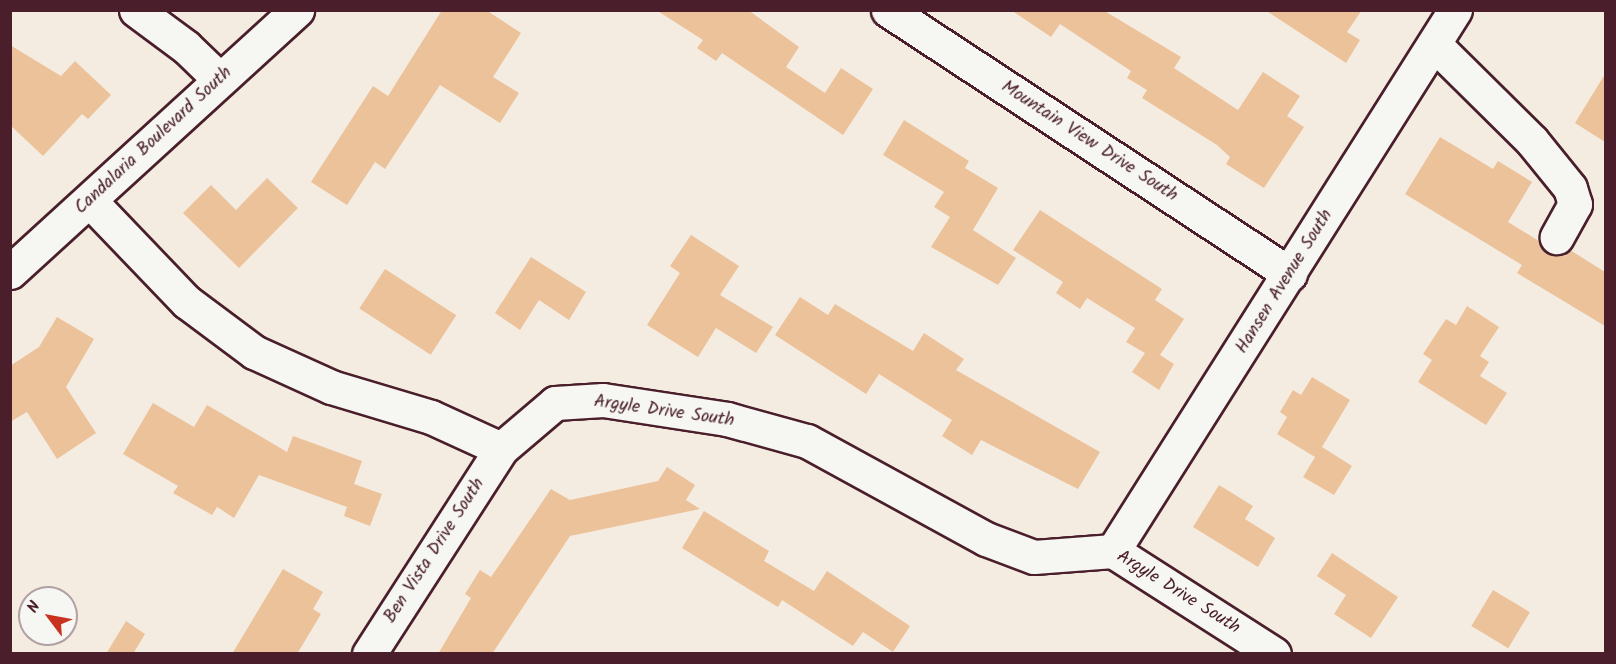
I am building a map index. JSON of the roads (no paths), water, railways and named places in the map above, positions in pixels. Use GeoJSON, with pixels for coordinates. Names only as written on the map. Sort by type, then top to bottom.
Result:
{"type":"FeatureCollection","features":[{"type":"Feature","properties":{"kind":"street"},"geometry":{"type":"LineString","coordinates":[[136,10],[186,47],[220,80]]}},
{"type":"Feature","properties":{"kind":"street","name":"Candalaria Boulevard South"},"geometry":{"type":"LineString","coordinates":[[10,272],[297,10]]}},
{"type":"Feature","properties":{"kind":"street","name":"Hansen Avenue South"},"geometry":{"type":"LineString","coordinates":[[1113,551],[1455,10]]}},
{"type":"Feature","properties":{"kind":"street","name":"Mountain View Drive South"},"geometry":{"type":"LineString","coordinates":[[891,11],[1290,274]]}},
{"type":"Feature","properties":{"kind":"street"},"geometry":{"type":"LineString","coordinates":[[1434,44],[1532,141],[1570,188],[1575,204],[1557,237]]}},
{"type":"Feature","properties":{"kind":"street"},"geometry":{"type":"LineString","coordinates":[[90,201],[187,302],[254,352],[331,387],[431,417],[501,449]]}},
{"type":"Feature","properties":{"kind":"street","name":"Argyle Drive South"},"geometry":{"type":"LineString","coordinates":[[501,449],[555,403],[603,400],[727,419],[807,441],[986,539],[1034,557],[1113,551],[1274,654]]}},
{"type":"Feature","properties":{"kind":"street","name":"Ben Vista Drive South"},"geometry":{"type":"LineString","coordinates":[[369,654],[501,449]]}}]}
